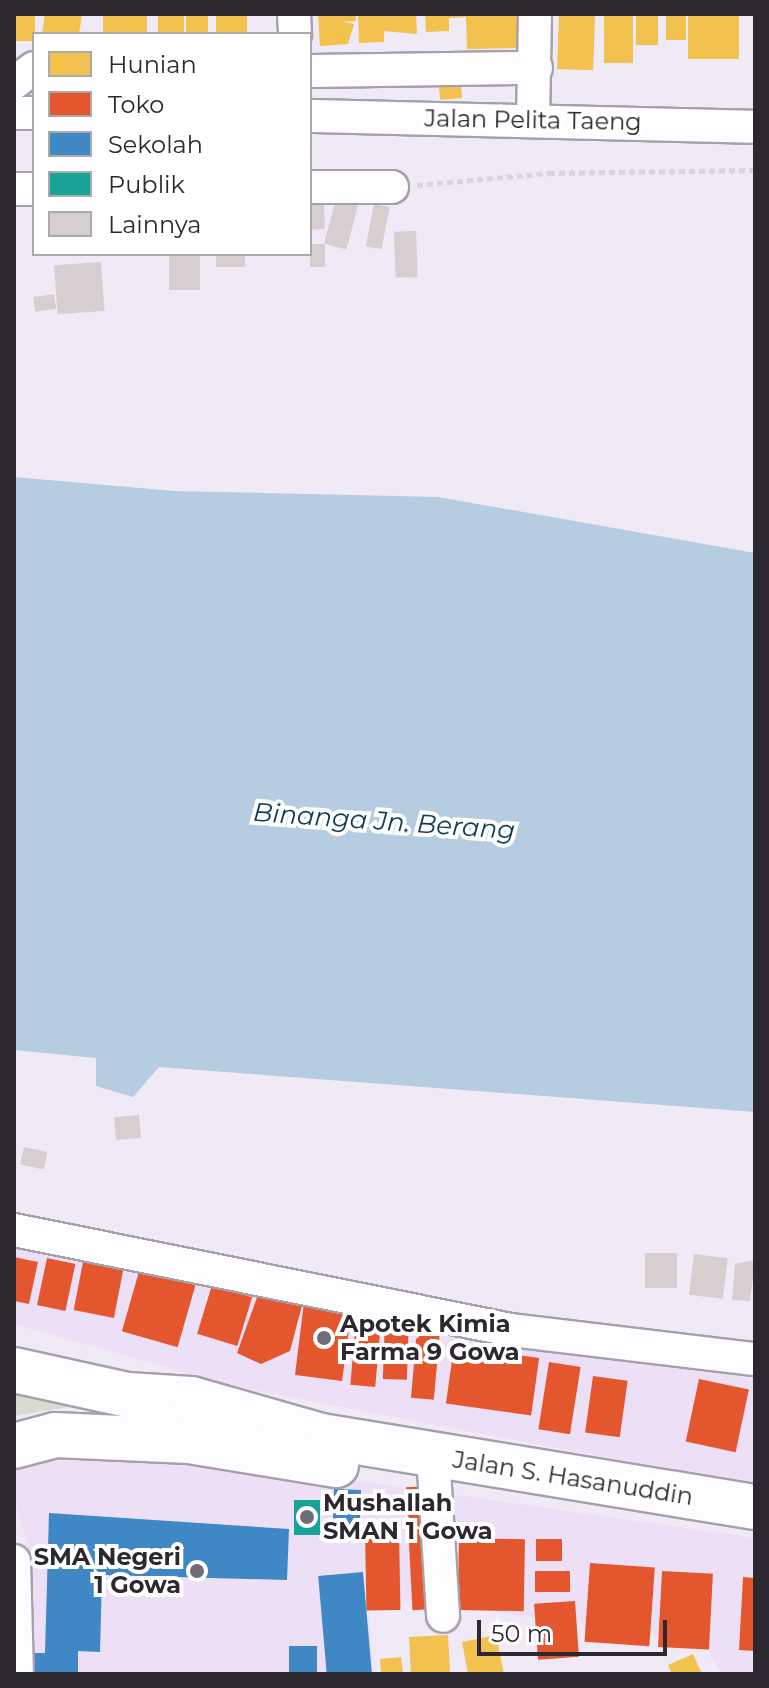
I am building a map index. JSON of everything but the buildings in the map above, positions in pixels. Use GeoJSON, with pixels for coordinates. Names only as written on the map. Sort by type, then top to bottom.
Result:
{"type":"FeatureCollection","features":[{"type":"Feature","properties":{"kind":"highway"},"geometry":{"type":"LineString","coordinates":[[14,1338],[191,1399],[413,1463]]}},
{"type":"Feature","properties":{"kind":"highway"},"geometry":{"type":"LineString","coordinates":[[14,1370],[128,1395],[191,1399]]}},
{"type":"Feature","properties":{"kind":"highway"},"geometry":{"type":"LineString","coordinates":[[14,1446],[55,1435],[189,1441],[413,1463]]}},
{"type":"Feature","properties":{"kind":"highway","name":"Jalan S. Hasanuddin"},"geometry":{"type":"LineString","coordinates":[[413,1463],[755,1507]]}},
{"type":"Feature","properties":{"kind":"highway","name":"Jalan S. Hasanuddin"},"geometry":{"type":"LineString","coordinates":[[413,1463],[755,1532]]}},
{"type":"Feature","properties":{"kind":"street"},"geometry":{"type":"LineString","coordinates":[[533,119],[535,14]]}},
{"type":"Feature","properties":{"kind":"street"},"geometry":{"type":"LineString","coordinates":[[312,71],[536,68]]}},
{"type":"Feature","properties":{"kind":"street"},"geometry":{"type":"LineString","coordinates":[[14,83],[32,70]]}},
{"type":"Feature","properties":{"kind":"street","name":"Jalan Pelita Taeng"},"geometry":{"type":"LineString","coordinates":[[312,116],[533,119],[755,127]]}},
{"type":"Feature","properties":{"kind":"street"},"geometry":{"type":"LineString","coordinates":[[312,187],[392,187]]}},
{"type":"Feature","properties":{"kind":"street"},"geometry":{"type":"LineString","coordinates":[[14,1230],[511,1330],[755,1359]]}},
{"type":"Feature","properties":{"kind":"street"},"geometry":{"type":"LineString","coordinates":[[413,1463],[443,1616]]}},
{"type":"Feature","properties":{"kind":"street"},"geometry":{"type":"LineString","coordinates":[[14,1561],[17,1674]]}},
{"type":"Feature","properties":{"kind":"path"},"geometry":{"type":"LineString","coordinates":[[392,187],[549,173],[755,170]]}},
{"type":"Feature","properties":{"kind":"shaded area"},"geometry":{"type":"Polygon","coordinates":[[[14,1237],[755,1379],[755,1486],[237,1387],[14,1324],[14,1237]]]}},
{"type":"Feature","properties":{"kind":"shaded area"},"geometry":{"type":"Polygon","coordinates":[[[14,1378],[99,1402],[14,1416],[14,1378]]]}},
{"type":"Feature","properties":{"kind":"shaded area","name":"SMA Negeri 1 Gowa"},"geometry":{"type":"Polygon","coordinates":[[[205,1459],[755,1538],[755,1674],[721,1674],[704,1642],[368,1594],[373,1674],[25,1674],[28,1547],[14,1498],[14,1461],[205,1459]]]}},
{"type":"Feature","properties":{"kind":"water","name":"Binanga Jn. Berang"},"geometry":{"type":"Polygon","coordinates":[[[14,477],[174,491],[438,497],[755,553],[755,1112],[159,1067],[133,1097],[96,1086],[96,1058],[14,1050],[14,477]]]}},
{"type":"Feature","properties":{"kind":"place","name":"Apotek Kimia Farma 9 Gowa"},"geometry":{"type":"Point","coordinates":[324,1338]}},
{"type":"Feature","properties":{"kind":"place","name":"Mushallah SMAN 1 Gowa"},"geometry":{"type":"Point","coordinates":[307,1517]}},
{"type":"Feature","properties":{"kind":"place","name":"SMA Negeri 1 Gowa"},"geometry":{"type":"Point","coordinates":[197,1571]}}]}
